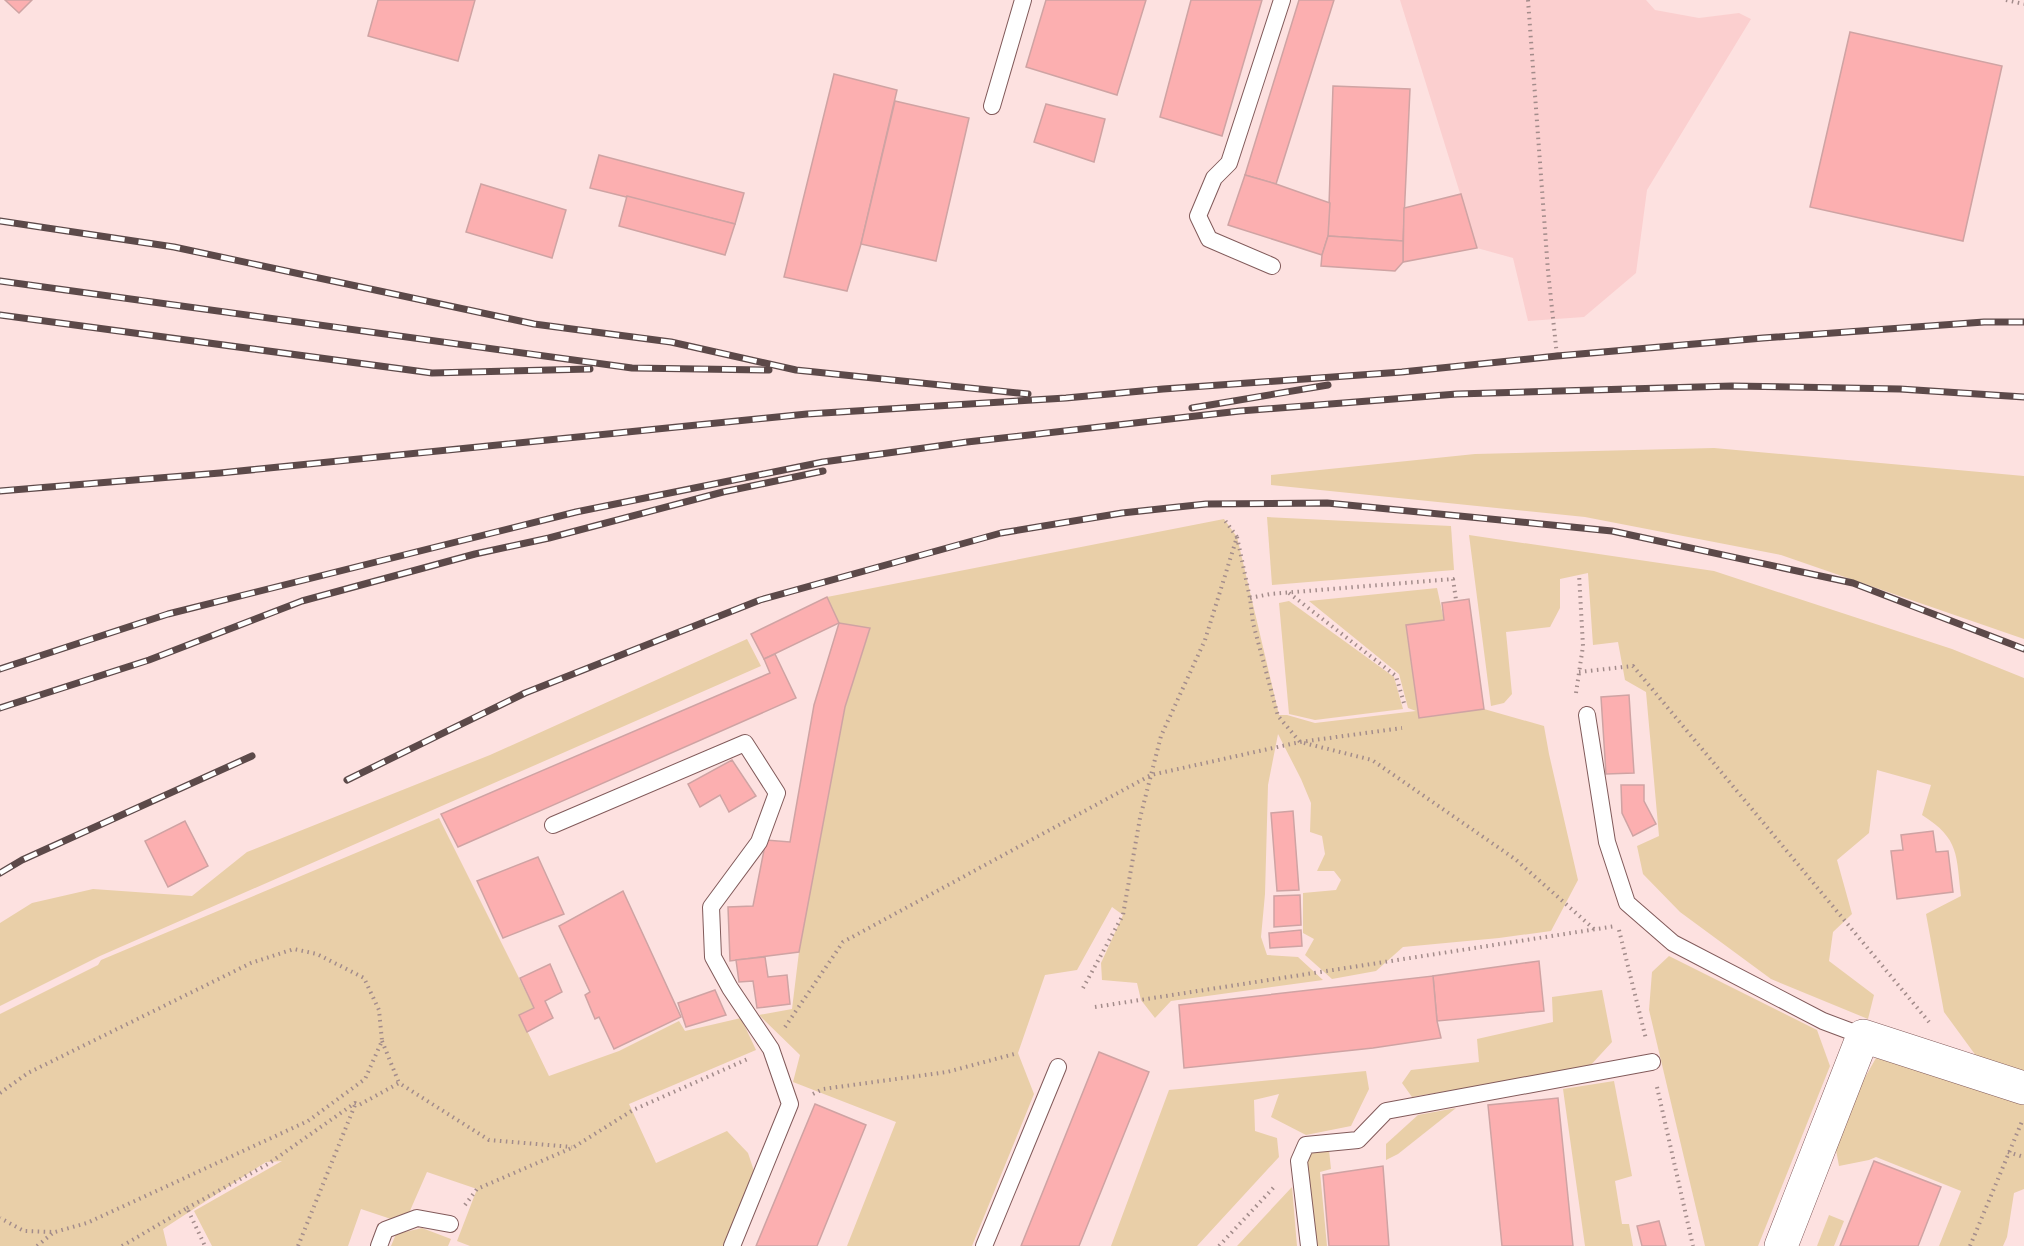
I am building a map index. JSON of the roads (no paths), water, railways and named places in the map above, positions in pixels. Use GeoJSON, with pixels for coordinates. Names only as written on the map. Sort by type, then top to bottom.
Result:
{"type":"FeatureCollection","features":[{"type":"Feature","properties":{"kind":"street"},"geometry":{"type":"LineString","coordinates":[[1781,1246],[1863,1036],[2024,1088]]}},
{"type":"Feature","properties":{"kind":"lane"},"geometry":{"type":"LineString","coordinates":[[992,106],[1023,0]]}},
{"type":"Feature","properties":{"kind":"lane"},"geometry":{"type":"LineString","coordinates":[[1272,266],[1209,239],[1198,216],[1214,178],[1229,163],[1282,0]]}},
{"type":"Feature","properties":{"kind":"lane"},"geometry":{"type":"LineString","coordinates":[[1587,715],[1607,843],[1627,903],[1673,943],[1823,1021],[1863,1036]]}},
{"type":"Feature","properties":{"kind":"lane"},"geometry":{"type":"LineString","coordinates":[[554,825],[745,744],[777,793],[759,842],[711,907],[713,957],[730,988],[771,1049],[790,1104],[732,1246]]}},
{"type":"Feature","properties":{"kind":"lane"},"geometry":{"type":"LineString","coordinates":[[1309,1246],[1299,1161],[1306,1145],[1358,1140],[1386,1111],[1652,1062]]}},
{"type":"Feature","properties":{"kind":"lane"},"geometry":{"type":"LineString","coordinates":[[984,1246],[1058,1067]]}},
{"type":"Feature","properties":{"kind":"lane"},"geometry":{"type":"LineString","coordinates":[[379,1246],[385,1230],[417,1218],[450,1224]]}},
{"type":"Feature","properties":{"kind":"railway"},"geometry":{"type":"LineString","coordinates":[[0,221],[174,247],[534,324],[671,342],[796,370],[1028,394]]}},
{"type":"Feature","properties":{"kind":"railway"},"geometry":{"type":"LineString","coordinates":[[0,281],[632,368],[769,370]]}},
{"type":"Feature","properties":{"kind":"railway"},"geometry":{"type":"LineString","coordinates":[[0,315],[432,373],[590,369]]}},
{"type":"Feature","properties":{"kind":"railway"},"geometry":{"type":"LineString","coordinates":[[0,491],[220,473],[807,414],[1066,398],[1402,372],[1763,338],[1984,322],[2024,322]]}},
{"type":"Feature","properties":{"kind":"railway"},"geometry":{"type":"LineString","coordinates":[[1192,408],[1328,385]]}},
{"type":"Feature","properties":{"kind":"railway"},"geometry":{"type":"LineString","coordinates":[[0,669],[168,614],[576,512],[823,462],[967,442],[1240,411],[1457,394],[1732,386],[1900,389],[2024,397]]}},
{"type":"Feature","properties":{"kind":"railway"},"geometry":{"type":"LineString","coordinates":[[0,708],[149,660],[302,601],[475,554],[549,538],[723,492],[823,471]]}},
{"type":"Feature","properties":{"kind":"railway"},"geometry":{"type":"LineString","coordinates":[[347,780],[525,693],[760,600],[1001,533],[1122,513],[1206,504],[1327,503],[1612,531],[1853,583],[2024,649]]}},
{"type":"Feature","properties":{"kind":"railway"},"geometry":{"type":"LineString","coordinates":[[0,873],[22,860],[252,756]]}}]}
